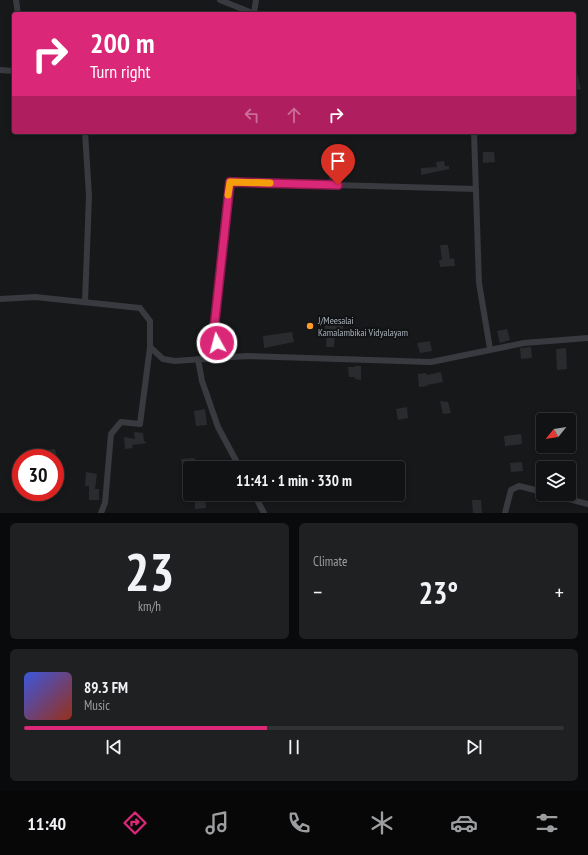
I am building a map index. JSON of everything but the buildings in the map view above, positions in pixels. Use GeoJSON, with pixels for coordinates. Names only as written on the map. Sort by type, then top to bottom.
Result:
{"type":"FeatureCollection","features":[{"type":"Feature","properties":{"kind":"street"},"geometry":{"type":"LineString","coordinates":[[16,0],[18,12]]}},
{"type":"Feature","properties":{"kind":"street"},"geometry":{"type":"LineString","coordinates":[[220,0],[249,12]]}},
{"type":"Feature","properties":{"kind":"street"},"geometry":{"type":"LineString","coordinates":[[254,12],[256,0]]}},
{"type":"Feature","properties":{"kind":"street"},"geometry":{"type":"LineString","coordinates":[[0,70],[12,71]]}},
{"type":"Feature","properties":{"kind":"street"},"geometry":{"type":"LineString","coordinates":[[85,134],[89,196],[85,302]]}},
{"type":"Feature","properties":{"kind":"street"},"geometry":{"type":"LineString","coordinates":[[474,134],[479,283],[490,349]]}},
{"type":"Feature","properties":{"kind":"street"},"geometry":{"type":"LineString","coordinates":[[220,358],[214,329],[230,182],[476,189]]}},
{"type":"Feature","properties":{"kind":"street"},"geometry":{"type":"LineString","coordinates":[[0,299],[35,297],[140,308],[150,321],[150,347],[140,424],[121,422],[111,434],[105,503],[101,513]]}},
{"type":"Feature","properties":{"kind":"street"},"geometry":{"type":"LineString","coordinates":[[150,347],[163,359],[175,361],[247,356],[431,362],[524,343],[588,338]]}},
{"type":"Feature","properties":{"kind":"street"},"geometry":{"type":"LineString","coordinates":[[198,359],[202,381],[218,427],[236,461]]}},
{"type":"Feature","properties":{"kind":"street"},"geometry":{"type":"LineString","coordinates":[[505,513],[511,490],[520,486],[536,490]]}},
{"type":"Feature","properties":{"kind":"street"},"geometry":{"type":"LineString","coordinates":[[258,501],[264,513]]}},
{"type":"Feature","properties":{"kind":"street"},"geometry":{"type":"LineString","coordinates":[[576,501],[588,504]]}},
{"type":"Feature","properties":{"kind":"slow traffic"},"geometry":{"type":"LineString","coordinates":[[228,195],[230,182],[270,183]]}},
{"type":"Feature","properties":{"kind":"place","name":"J/Meesalai Kamalambikai Vidyalayam"},"geometry":{"type":"Point","coordinates":[310,326]}},
{"type":"Feature","properties":{"kind":"route"},"geometry":{"type":"LineString","coordinates":[[217,343],[214,329],[230,182],[338,185]]}}]}
